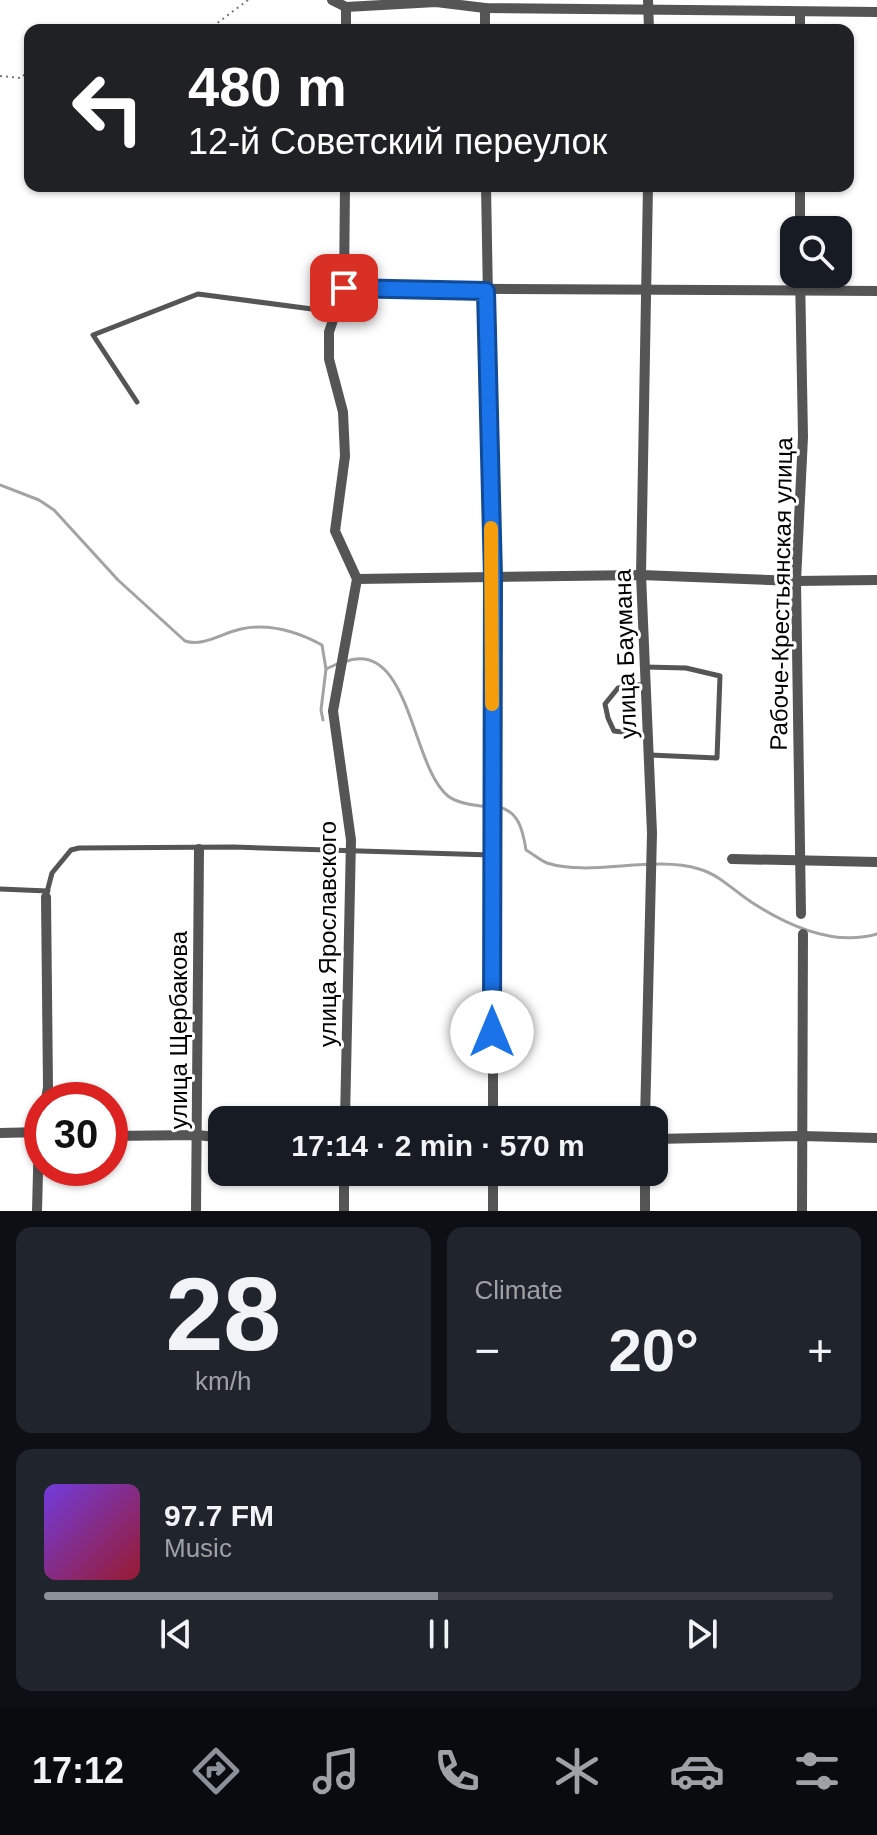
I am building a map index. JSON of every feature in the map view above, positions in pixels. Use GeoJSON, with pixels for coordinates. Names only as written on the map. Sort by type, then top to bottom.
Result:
{"type":"FeatureCollection","features":[{"type":"Feature","properties":{"kind":"street"},"geometry":{"type":"LineString","coordinates":[[332,0],[346,7],[435,1],[503,9],[649,6],[877,12]]}},
{"type":"Feature","properties":{"kind":"street"},"geometry":{"type":"LineString","coordinates":[[346,7],[346,24]]}},
{"type":"Feature","properties":{"kind":"street"},"geometry":{"type":"LineString","coordinates":[[485,8],[485,24]]}},
{"type":"Feature","properties":{"kind":"street"},"geometry":{"type":"LineString","coordinates":[[800,12],[800,24]]}},
{"type":"Feature","properties":{"kind":"street"},"geometry":{"type":"LineString","coordinates":[[345,192],[344,288],[329,332],[329,359],[343,412],[345,456],[335,531],[357,579],[641,575],[796,581],[877,580]]}},
{"type":"Feature","properties":{"kind":"street"},"geometry":{"type":"LineString","coordinates":[[486,192],[493,577],[493,1106]]}},
{"type":"Feature","properties":{"kind":"street","name":"улица Баумана"},"geometry":{"type":"LineString","coordinates":[[645,1106],[652,844],[641,575],[648,192]]}},
{"type":"Feature","properties":{"kind":"street"},"geometry":{"type":"LineString","coordinates":[[800,192],[800,216]]}},
{"type":"Feature","properties":{"kind":"street"},"geometry":{"type":"LineString","coordinates":[[344,288],[877,291]]}},
{"type":"Feature","properties":{"kind":"street","name":"Рабоче-Крестьянская улица"},"geometry":{"type":"LineString","coordinates":[[800,288],[803,437],[796,581],[801,914]]}},
{"type":"Feature","properties":{"kind":"street","name":"улица Ярославского"},"geometry":{"type":"LineString","coordinates":[[345,1106],[351,850],[333,711],[357,579]]}},
{"type":"Feature","properties":{"kind":"street","name":"улица Щербакова"},"geometry":{"type":"LineString","coordinates":[[196,1211],[199,849]]}},
{"type":"Feature","properties":{"kind":"street"},"geometry":{"type":"LineString","coordinates":[[732,859],[877,862]]}},
{"type":"Feature","properties":{"kind":"street"},"geometry":{"type":"LineString","coordinates":[[47,894],[48,1082]]}},
{"type":"Feature","properties":{"kind":"street"},"geometry":{"type":"LineString","coordinates":[[802,1211],[803,934]]}},
{"type":"Feature","properties":{"kind":"street"},"geometry":{"type":"LineString","coordinates":[[0,1133],[24,1132]]}},
{"type":"Feature","properties":{"kind":"street"},"geometry":{"type":"LineString","coordinates":[[128,1136],[208,1136]]}},
{"type":"Feature","properties":{"kind":"street"},"geometry":{"type":"LineString","coordinates":[[668,1139],[877,1138]]}},
{"type":"Feature","properties":{"kind":"street"},"geometry":{"type":"LineString","coordinates":[[37,1211],[38,1186]]}},
{"type":"Feature","properties":{"kind":"street"},"geometry":{"type":"LineString","coordinates":[[344,1186],[344,1211]]}},
{"type":"Feature","properties":{"kind":"street"},"geometry":{"type":"LineString","coordinates":[[493,1186],[493,1211]]}},
{"type":"Feature","properties":{"kind":"street"},"geometry":{"type":"LineString","coordinates":[[645,1186],[645,1211]]}},
{"type":"Feature","properties":{"kind":"lane"},"geometry":{"type":"LineString","coordinates":[[503,9],[514,0]]}},
{"type":"Feature","properties":{"kind":"lane"},"geometry":{"type":"LineString","coordinates":[[137,402],[93,335],[198,294],[336,312]]}},
{"type":"Feature","properties":{"kind":"lane"},"geometry":{"type":"LineString","coordinates":[[645,667],[686,668],[720,676],[717,758],[649,755]]}},
{"type":"Feature","properties":{"kind":"lane"},"geometry":{"type":"LineString","coordinates":[[646,683],[618,688],[605,704],[614,731],[648,735]]}},
{"type":"Feature","properties":{"kind":"lane"},"geometry":{"type":"LineString","coordinates":[[0,889],[47,894],[52,873],[71,850],[351,850],[491,855]]}},
{"type":"Feature","properties":{"kind":"path"},"geometry":{"type":"LineString","coordinates":[[216,24],[248,0]]}},
{"type":"Feature","properties":{"kind":"path"},"geometry":{"type":"LineString","coordinates":[[0,76],[21,78],[24,75]]}},
{"type":"Feature","properties":{"kind":"waterway"},"geometry":{"type":"LineString","coordinates":[[0,485],[39,500],[54,510],[118,580],[185,641],[199,642],[241,629],[262,627],[293,633],[322,645],[326,669],[321,710],[323,720]]}},
{"type":"Feature","properties":{"kind":"waterway"},"geometry":{"type":"LineString","coordinates":[[344,662],[366,659],[383,668],[396,685],[407,708],[436,781],[452,799],[490,807]]}},
{"type":"Feature","properties":{"kind":"waterway"},"geometry":{"type":"LineString","coordinates":[[326,669],[337,664]]}},
{"type":"Feature","properties":{"kind":"waterway"},"geometry":{"type":"LineString","coordinates":[[498,807],[515,817],[526,850],[547,863],[583,868],[681,865],[715,876],[749,901],[799,927],[846,938],[877,934]]}},
{"type":"Feature","properties":{"kind":"slow traffic"},"geometry":{"type":"LineString","coordinates":[[491,528],[492,704]]}},
{"type":"Feature","properties":{"kind":"route"},"geometry":{"type":"LineString","coordinates":[[344,288],[486,291],[493,577],[492,1032]]}}]}
